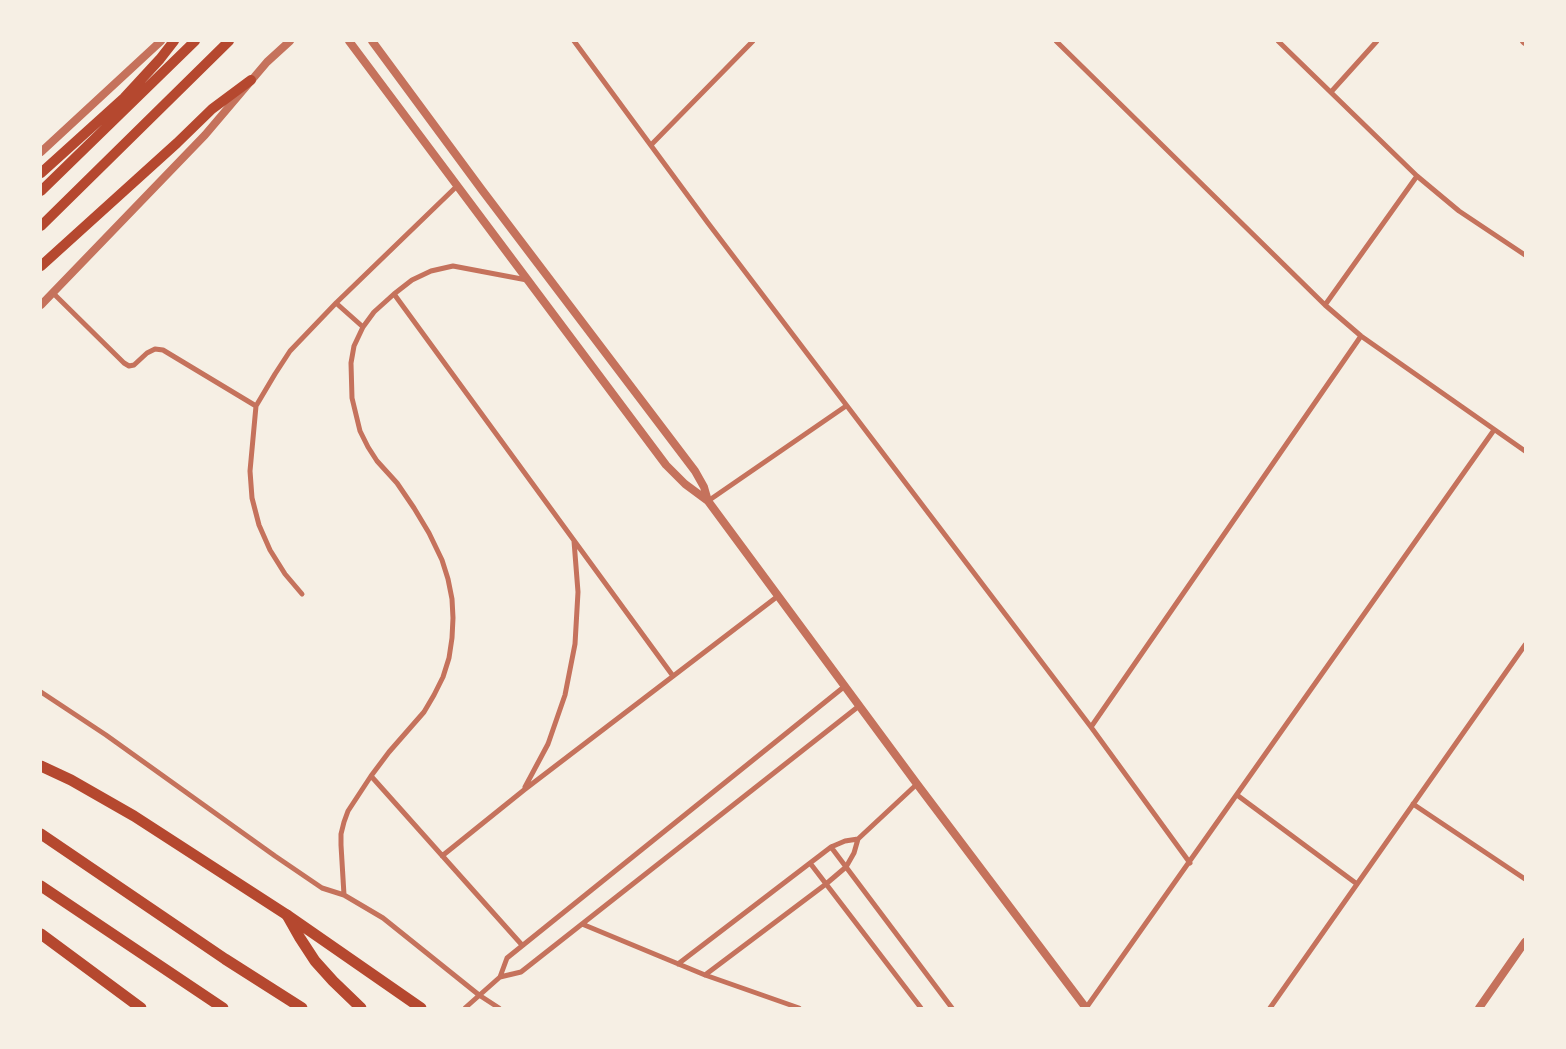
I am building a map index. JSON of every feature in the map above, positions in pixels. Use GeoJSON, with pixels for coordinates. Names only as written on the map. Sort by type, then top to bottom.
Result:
{"type":"FeatureCollection","features":[{"type":"Feature","properties":{"kind":"highway"},"geometry":{"type":"LineString","coordinates":[[41,766],[71,780],[134,816],[287,915],[421,1008]]}},
{"type":"Feature","properties":{"kind":"highway"},"geometry":{"type":"LineString","coordinates":[[41,834],[225,959],[302,1008]]}},
{"type":"Feature","properties":{"kind":"highway"},"geometry":{"type":"LineString","coordinates":[[41,886],[223,1008]]}},
{"type":"Feature","properties":{"kind":"highway"},"geometry":{"type":"LineString","coordinates":[[287,915],[315,961],[360,1008]]}},
{"type":"Feature","properties":{"kind":"highway"},"geometry":{"type":"LineString","coordinates":[[41,934],[141,1008]]}},
{"type":"Feature","properties":{"kind":"highway"},"geometry":{"type":"LineString","coordinates":[[41,941],[60,948]]}},
{"type":"Feature","properties":{"kind":"main road"},"geometry":{"type":"LineString","coordinates":[[41,173],[124,98],[174,41]]}},
{"type":"Feature","properties":{"kind":"main road"},"geometry":{"type":"LineString","coordinates":[[41,191],[195,41]]}},
{"type":"Feature","properties":{"kind":"main road"},"geometry":{"type":"LineString","coordinates":[[41,226],[229,41]]}},
{"type":"Feature","properties":{"kind":"main road"},"geometry":{"type":"LineString","coordinates":[[41,266],[212,109],[250,80]]}},
{"type":"Feature","properties":{"kind":"street"},"geometry":{"type":"LineString","coordinates":[[41,152],[161,41]]}},
{"type":"Feature","properties":{"kind":"street"},"geometry":{"type":"LineString","coordinates":[[349,41],[666,465],[685,484],[708,501],[917,784],[1086,1008],[1494,430]]}},
{"type":"Feature","properties":{"kind":"street"},"geometry":{"type":"LineString","coordinates":[[372,41],[482,190],[695,471],[704,487],[708,501]]}},
{"type":"Feature","properties":{"kind":"street"},"geometry":{"type":"LineString","coordinates":[[574,41],[846,406],[1091,728],[1190,863]]}},
{"type":"Feature","properties":{"kind":"street"},"geometry":{"type":"LineString","coordinates":[[651,145],[753,41]]}},
{"type":"Feature","properties":{"kind":"street"},"geometry":{"type":"LineString","coordinates":[[1056,41],[1325,305],[1362,336],[1525,451]]}},
{"type":"Feature","properties":{"kind":"street"},"geometry":{"type":"LineString","coordinates":[[1278,41],[1417,176],[1459,210],[1525,255]]}},
{"type":"Feature","properties":{"kind":"street"},"geometry":{"type":"LineString","coordinates":[[1331,92],[1377,41]]}},
{"type":"Feature","properties":{"kind":"street"},"geometry":{"type":"LineString","coordinates":[[41,305],[205,135],[250,80],[289,42]]}},
{"type":"Feature","properties":{"kind":"street"},"geometry":{"type":"LineString","coordinates":[[1325,305],[1417,176]]}},
{"type":"Feature","properties":{"kind":"street"},"geometry":{"type":"LineString","coordinates":[[302,594],[285,574],[270,550],[259,525],[254,507],[250,470],[256,406],[274,374],[290,351],[336,303],[457,186]]}},
{"type":"Feature","properties":{"kind":"street"},"geometry":{"type":"LineString","coordinates":[[344,895],[340,845],[341,834],[348,811],[371,776],[424,712],[434,695],[443,677],[449,658],[454,618],[448,579],[438,551],[414,508],[368,447],[355,415],[352,398],[351,363],[354,346],[363,327],[374,312],[412,280],[425,274],[453,266],[527,280]]}},
{"type":"Feature","properties":{"kind":"street"},"geometry":{"type":"LineString","coordinates":[[53,293],[129,366],[134,365],[147,353],[155,349],[163,350],[256,406]]}},
{"type":"Feature","properties":{"kind":"street"},"geometry":{"type":"LineString","coordinates":[[394,294],[673,676]]}},
{"type":"Feature","properties":{"kind":"street"},"geometry":{"type":"LineString","coordinates":[[336,303],[363,327]]}},
{"type":"Feature","properties":{"kind":"street"},"geometry":{"type":"LineString","coordinates":[[1091,728],[1362,336]]}},
{"type":"Feature","properties":{"kind":"street"},"geometry":{"type":"LineString","coordinates":[[708,501],[846,406]]}},
{"type":"Feature","properties":{"kind":"street"},"geometry":{"type":"LineString","coordinates":[[524,790],[548,744],[565,695],[576,644],[578,592],[574,540]]}},
{"type":"Feature","properties":{"kind":"street"},"geometry":{"type":"LineString","coordinates":[[442,856],[524,790],[778,596]]}},
{"type":"Feature","properties":{"kind":"street"},"geometry":{"type":"LineString","coordinates":[[1270,1008],[1525,645]]}},
{"type":"Feature","properties":{"kind":"street"},"geometry":{"type":"LineString","coordinates":[[500,977],[507,958],[522,945],[845,686]]}},
{"type":"Feature","properties":{"kind":"street"},"geometry":{"type":"LineString","coordinates":[[41,692],[106,735],[322,888],[344,895],[383,918],[479,995],[499,1008]]}},
{"type":"Feature","properties":{"kind":"street"},"geometry":{"type":"LineString","coordinates":[[465,1008],[500,977],[521,972],[859,706]]}},
{"type":"Feature","properties":{"kind":"street"},"geometry":{"type":"LineString","coordinates":[[371,776],[522,945]]}},
{"type":"Feature","properties":{"kind":"street"},"geometry":{"type":"LineString","coordinates":[[705,975],[826,884],[846,866],[854,854],[858,839],[917,784]]}},
{"type":"Feature","properties":{"kind":"street"},"geometry":{"type":"LineString","coordinates":[[1238,794],[1357,884]]}},
{"type":"Feature","properties":{"kind":"street"},"geometry":{"type":"LineString","coordinates":[[1413,804],[1525,879]]}},
{"type":"Feature","properties":{"kind":"street"},"geometry":{"type":"LineString","coordinates":[[678,964],[831,847],[845,841],[858,839]]}},
{"type":"Feature","properties":{"kind":"street"},"geometry":{"type":"LineString","coordinates":[[831,847],[952,1008]]}},
{"type":"Feature","properties":{"kind":"street"},"geometry":{"type":"LineString","coordinates":[[810,863],[920,1008]]}},
{"type":"Feature","properties":{"kind":"street"},"geometry":{"type":"LineString","coordinates":[[582,924],[705,975],[799,1008]]}},
{"type":"Feature","properties":{"kind":"street"},"geometry":{"type":"LineString","coordinates":[[1479,1008],[1525,942]]}}]}
